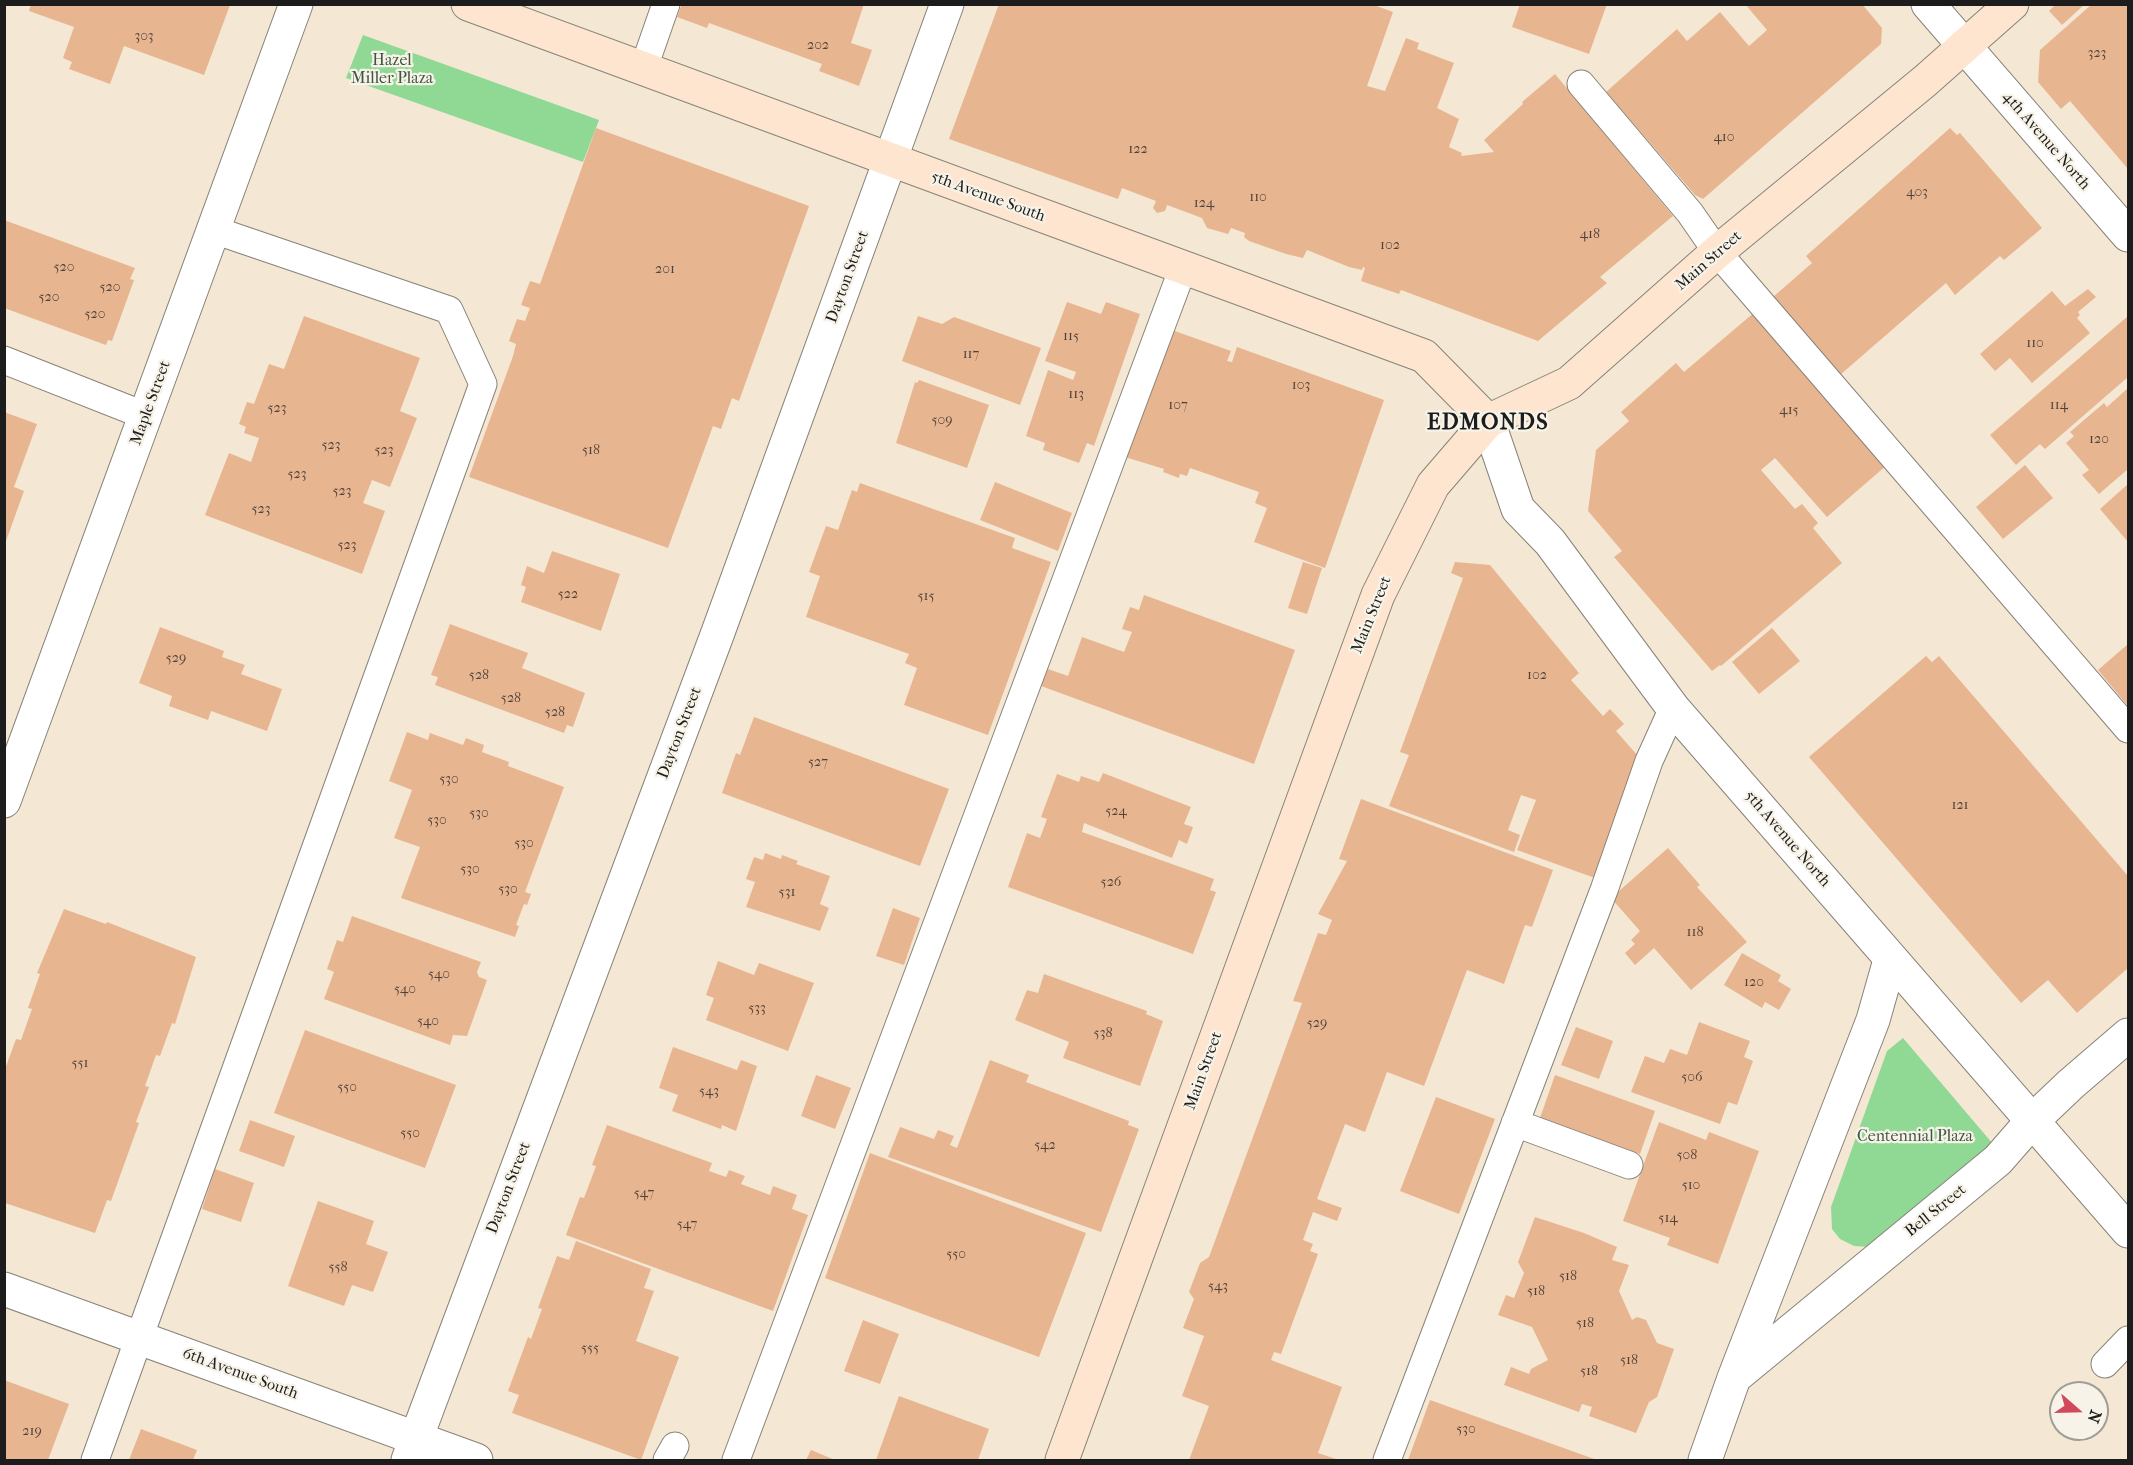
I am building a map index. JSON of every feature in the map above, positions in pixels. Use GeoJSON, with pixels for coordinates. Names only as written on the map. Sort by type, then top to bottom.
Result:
{"type":"FeatureCollection","features":[{"type":"Feature","properties":{"kind":"main road","name":"5th Avenue South"},"geometry":{"type":"LineString","coordinates":[[468,4],[1424,356],[1488,421]]}},
{"type":"Feature","properties":{"kind":"main road","name":"Main Street"},"geometry":{"type":"LineString","coordinates":[[1062,1461],[1378,595],[1433,485],[1488,421],[1569,383],[1718,252],[2012,4]]}},
{"type":"Feature","properties":{"kind":"street","name":"Maple Street"},"geometry":{"type":"LineString","coordinates":[[4,801],[296,4]]}},
{"type":"Feature","properties":{"kind":"street","name":"Dayton Street"},"geometry":{"type":"LineString","coordinates":[[412,1449],[717,635],[947,4]]}},
{"type":"Feature","properties":{"kind":"street","name":"4th Avenue North"},"geometry":{"type":"LineString","coordinates":[[1928,4],[2128,235]]}},
{"type":"Feature","properties":{"kind":"street","name":"5th Avenue North"},"geometry":{"type":"LineString","coordinates":[[1488,421],[1518,509],[1550,542],[1673,708],[2128,1231]]}},
{"type":"Feature","properties":{"kind":"street"},"geometry":{"type":"LineString","coordinates":[[1705,1461],[1734,1378],[1873,1020],[1890,960]]}},
{"type":"Feature","properties":{"kind":"street","name":"Bell Street"},"geometry":{"type":"LineString","coordinates":[[1734,1378],[1998,1160],[2032,1121],[2128,1035]]}},
{"type":"Feature","properties":{"kind":"street","name":"6th Avenue South"},"geometry":{"type":"LineString","coordinates":[[4,1289],[140,1338],[412,1449],[476,1461]]}},
{"type":"Feature","properties":{"kind":"lane"},"geometry":{"type":"LineString","coordinates":[[644,70],[666,4]]}},
{"type":"Feature","properties":{"kind":"lane"},"geometry":{"type":"LineString","coordinates":[[1581,84],[1690,213],[1718,252],[2128,729]]}},
{"type":"Feature","properties":{"kind":"lane"},"geometry":{"type":"LineString","coordinates":[[95,1461],[483,384],[449,310],[214,230]]}},
{"type":"Feature","properties":{"kind":"lane"},"geometry":{"type":"LineString","coordinates":[[736,1461],[1183,268]]}},
{"type":"Feature","properties":{"kind":"lane"},"geometry":{"type":"LineString","coordinates":[[4,360],[146,416]]}},
{"type":"Feature","properties":{"kind":"lane"},"geometry":{"type":"LineString","coordinates":[[1387,1461],[1604,890],[1649,761],[1673,708]]}},
{"type":"Feature","properties":{"kind":"lane"},"geometry":{"type":"LineString","coordinates":[[1515,1123],[1629,1165]]}},
{"type":"Feature","properties":{"kind":"lane"},"geometry":{"type":"LineString","coordinates":[[2105,1364],[2128,1340]]}},
{"type":"Feature","properties":{"kind":"green space","name":"Hazel Miller Plaza"},"geometry":{"type":"Polygon","coordinates":[[[363,35],[599,120],[583,162],[346,78],[363,35]]]}},
{"type":"Feature","properties":{"kind":"green space","name":"Centennial Plaza"},"geometry":{"type":"Polygon","coordinates":[[[1903,1038],[1993,1144],[1870,1247],[1854,1246],[1840,1239],[1832,1229],[1831,1207],[1887,1051],[1903,1038]]]}},
{"type":"Feature","properties":{"kind":"building"},"geometry":{"type":"Polygon","coordinates":[[[31,4],[230,5],[204,75],[124,46],[110,84],[69,69],[72,62],[63,58],[74,27],[29,11],[31,4]]]}},
{"type":"Feature","properties":{"kind":"building"},"geometry":{"type":"Polygon","coordinates":[[[682,4],[864,4],[851,43],[872,50],[859,86],[819,71],[822,64],[709,23],[707,28],[677,17],[682,4]]]}},
{"type":"Feature","properties":{"kind":"building"},"geometry":{"type":"Polygon","coordinates":[[[999,4],[1371,4],[1393,12],[1367,86],[1385,91],[1406,38],[1419,43],[1417,49],[1454,63],[1437,108],[1459,119],[1449,147],[1462,153],[1461,156],[1494,152],[1484,140],[1523,104],[1522,102],[1555,74],[1673,216],[1600,277],[1607,283],[1538,341],[1401,290],[1399,294],[1361,281],[1365,268],[1363,267],[1362,270],[1349,267],[1307,250],[1303,258],[1286,254],[1249,241],[1244,237],[1245,233],[1231,228],[1228,234],[1207,228],[1202,218],[1167,205],[1165,211],[1157,213],[1153,208],[1156,201],[1122,188],[1118,199],[949,139],[999,4]]]}},
{"type":"Feature","properties":{"kind":"building"},"geometry":{"type":"Polygon","coordinates":[[[1520,4],[1607,4],[1589,54],[1512,27],[1520,4]]]}},
{"type":"Feature","properties":{"kind":"building"},"geometry":{"type":"Polygon","coordinates":[[[1745,4],[1862,4],[1882,28],[1881,44],[1703,199],[1695,195],[1606,92],[1677,29],[1687,41],[1720,12],[1749,46],[1767,30],[1745,4]]]}},
{"type":"Feature","properties":{"kind":"building"},"geometry":{"type":"Polygon","coordinates":[[[2056,4],[2085,4],[2062,25],[2049,11],[2056,4]]]}},
{"type":"Feature","properties":{"kind":"building"},"geometry":{"type":"Polygon","coordinates":[[[2092,4],[2128,4],[2128,169],[2070,101],[2061,109],[2038,82],[2040,50],[2092,4]]]}},
{"type":"Feature","properties":{"kind":"building"},"geometry":{"type":"Polygon","coordinates":[[[596,128],[809,206],[739,401],[732,398],[721,429],[713,426],[668,548],[469,477],[513,356],[516,344],[509,341],[517,319],[525,321],[530,308],[521,305],[530,281],[540,284],[596,128]]]}},
{"type":"Feature","properties":{"kind":"building"},"geometry":{"type":"Polygon","coordinates":[[[1950,128],[1957,135],[1960,133],[2042,228],[2004,260],[2000,256],[1955,295],[1946,283],[1840,375],[1773,297],[1812,263],[1806,256],[1950,128]]]}},
{"type":"Feature","properties":{"kind":"building"},"geometry":{"type":"Polygon","coordinates":[[[4,220],[135,268],[130,279],[134,280],[112,341],[108,340],[106,345],[4,308],[4,220]]]}},
{"type":"Feature","properties":{"kind":"building"},"geometry":{"type":"Polygon","coordinates":[[[2088,289],[2096,297],[2078,312],[2080,315],[2077,318],[2090,333],[2032,383],[2010,358],[1995,371],[1980,354],[2052,291],[2065,306],[2088,289]]]}},
{"type":"Feature","properties":{"kind":"building"},"geometry":{"type":"Polygon","coordinates":[[[1067,302],[1101,314],[1106,302],[1140,314],[1094,446],[1087,443],[1079,463],[1043,450],[1045,443],[1026,436],[1048,370],[1073,380],[1076,372],[1045,361],[1067,302]]]}},
{"type":"Feature","properties":{"kind":"building"},"geometry":{"type":"Polygon","coordinates":[[[1756,311],[1888,464],[1827,517],[1775,458],[1761,470],[1795,509],[1802,504],[1818,523],[1813,528],[1842,563],[1721,666],[1712,671],[1614,557],[1622,551],[1588,511],[1596,450],[1629,421],[1621,412],[1676,363],[1684,372],[1756,311]]]}},
{"type":"Feature","properties":{"kind":"building"},"geometry":{"type":"Polygon","coordinates":[[[304,316],[420,358],[400,411],[417,418],[390,487],[372,480],[363,503],[385,511],[362,574],[205,515],[229,453],[251,462],[259,438],[244,433],[246,427],[239,424],[247,402],[254,404],[269,364],[284,369],[304,316]]]}},
{"type":"Feature","properties":{"kind":"building"},"geometry":{"type":"Polygon","coordinates":[[[918,316],[942,324],[954,317],[1041,348],[1020,405],[902,361],[918,316]]]}},
{"type":"Feature","properties":{"kind":"building"},"geometry":{"type":"Polygon","coordinates":[[[2128,316],[2128,377],[2045,449],[2040,444],[2016,465],[1990,435],[2128,316]]]}},
{"type":"Feature","properties":{"kind":"building"},"geometry":{"type":"Polygon","coordinates":[[[1172,330],[1231,351],[1227,361],[1232,362],[1237,347],[1384,400],[1325,568],[1254,542],[1267,508],[1255,503],[1259,492],[1190,468],[1187,476],[1180,474],[1179,478],[1163,472],[1164,469],[1125,457],[1172,330]]]}},
{"type":"Feature","properties":{"kind":"building"},"geometry":{"type":"Polygon","coordinates":[[[919,380],[989,405],[967,468],[896,443],[915,382],[919,380]]]}},
{"type":"Feature","properties":{"kind":"building"},"geometry":{"type":"Polygon","coordinates":[[[2128,388],[2128,469],[2099,494],[2082,475],[2089,470],[2066,443],[2074,436],[2070,432],[2104,403],[2107,407],[2128,388]]]}},
{"type":"Feature","properties":{"kind":"building"},"geometry":{"type":"Polygon","coordinates":[[[4,412],[37,424],[14,487],[24,491],[5,544],[4,412]]]}},
{"type":"Feature","properties":{"kind":"building"},"geometry":{"type":"Polygon","coordinates":[[[2025,465],[2053,498],[2003,539],[1976,507],[2025,465]]]}},
{"type":"Feature","properties":{"kind":"building"},"geometry":{"type":"Polygon","coordinates":[[[995,482],[1072,513],[1058,551],[980,520],[995,482]]]}},
{"type":"Feature","properties":{"kind":"building"},"geometry":{"type":"Polygon","coordinates":[[[860,483],[1015,538],[1012,548],[1051,562],[988,735],[904,705],[917,668],[905,663],[909,654],[806,617],[820,576],[809,572],[826,526],[838,530],[852,490],[857,492],[860,483]]]}},
{"type":"Feature","properties":{"kind":"building"},"geometry":{"type":"Polygon","coordinates":[[[2128,484],[2128,542],[2100,509],[2128,484]]]}},
{"type":"Feature","properties":{"kind":"building"},"geometry":{"type":"Polygon","coordinates":[[[552,551],[620,574],[601,631],[521,602],[526,587],[521,585],[527,566],[544,573],[552,551]]]}},
{"type":"Feature","properties":{"kind":"building"},"geometry":{"type":"Polygon","coordinates":[[[1303,562],[1322,568],[1307,614],[1288,608],[1303,562]]]}},
{"type":"Feature","properties":{"kind":"building"},"geometry":{"type":"Polygon","coordinates":[[[1455,562],[1490,565],[1579,673],[1571,680],[1603,716],[1610,709],[1624,724],[1616,731],[1639,757],[1595,878],[1517,850],[1536,800],[1521,795],[1508,830],[1520,835],[1514,852],[1389,806],[1409,755],[1400,752],[1463,578],[1451,573],[1455,562]]]}},
{"type":"Feature","properties":{"kind":"building"},"geometry":{"type":"Polygon","coordinates":[[[1144,595],[1295,650],[1254,764],[1041,686],[1048,669],[1068,676],[1082,637],[1124,652],[1132,632],[1122,629],[1130,607],[1139,610],[1144,595]]]}},
{"type":"Feature","properties":{"kind":"building"},"geometry":{"type":"Polygon","coordinates":[[[450,624],[528,653],[522,668],[585,693],[573,727],[567,725],[564,733],[435,685],[438,677],[431,675],[450,624]]]}},
{"type":"Feature","properties":{"kind":"building"},"geometry":{"type":"Polygon","coordinates":[[[160,627],[224,651],[222,657],[245,665],[241,674],[282,689],[267,731],[211,711],[208,720],[169,706],[172,696],[139,683],[160,627]]]}},
{"type":"Feature","properties":{"kind":"building"},"geometry":{"type":"Polygon","coordinates":[[[1772,628],[1800,661],[1759,694],[1732,662],[1772,628]]]}},
{"type":"Feature","properties":{"kind":"building"},"geometry":{"type":"Polygon","coordinates":[[[2128,644],[2128,706],[2098,670],[2128,644]]]}},
{"type":"Feature","properties":{"kind":"building"},"geometry":{"type":"Polygon","coordinates":[[[1926,656],[1932,662],[1939,656],[2128,876],[2128,968],[2077,1013],[2048,980],[2021,1003],[1809,757],[1926,656]]]}},
{"type":"Feature","properties":{"kind":"building"},"geometry":{"type":"Polygon","coordinates":[[[754,717],[949,789],[920,866],[722,793],[736,753],[740,755],[754,717]]]}},
{"type":"Feature","properties":{"kind":"building"},"geometry":{"type":"Polygon","coordinates":[[[407,732],[428,740],[430,733],[463,745],[466,738],[484,745],[482,752],[509,762],[508,766],[564,787],[525,892],[531,894],[527,905],[524,904],[516,925],[519,926],[515,937],[401,898],[420,847],[394,838],[412,790],[389,781],[407,732]]]}},
{"type":"Feature","properties":{"kind":"building"},"geometry":{"type":"Polygon","coordinates":[[[1103,773],[1191,807],[1184,824],[1193,827],[1187,844],[1179,840],[1172,858],[1084,823],[1082,832],[1214,879],[1210,890],[1216,892],[1193,954],[1008,887],[1027,833],[1040,838],[1047,819],[1041,817],[1057,774],[1079,782],[1081,776],[1099,782],[1103,773]]]}},
{"type":"Feature","properties":{"kind":"building"},"geometry":{"type":"Polygon","coordinates":[[[1361,799],[1553,870],[1532,927],[1525,925],[1504,984],[1467,970],[1424,1086],[1387,1072],[1365,1132],[1345,1124],[1317,1199],[1342,1208],[1337,1221],[1313,1212],[1303,1240],[1313,1244],[1310,1251],[1318,1254],[1281,1354],[1274,1352],[1271,1360],[1342,1387],[1318,1453],[1339,1460],[1189,1460],[1209,1406],[1182,1396],[1204,1336],[1183,1328],[1194,1299],[1189,1292],[1200,1263],[1209,1257],[1302,1003],[1293,1001],[1318,933],[1326,935],[1332,920],[1318,914],[1347,861],[1339,859],[1361,799]]]}},
{"type":"Feature","properties":{"kind":"building"},"geometry":{"type":"Polygon","coordinates":[[[1668,848],[1700,885],[1697,887],[1747,942],[1691,990],[1654,948],[1635,965],[1625,953],[1635,944],[1631,940],[1640,931],[1611,898],[1668,848]]]}},
{"type":"Feature","properties":{"kind":"building"},"geometry":{"type":"Polygon","coordinates":[[[765,853],[781,859],[782,855],[798,861],[796,864],[830,876],[820,904],[829,908],[820,931],[746,907],[755,882],[746,879],[754,857],[763,860],[765,853]]]}},
{"type":"Feature","properties":{"kind":"building"},"geometry":{"type":"Polygon","coordinates":[[[893,908],[920,918],[904,965],[876,956],[893,908]]]}},
{"type":"Feature","properties":{"kind":"building"},"geometry":{"type":"Polygon","coordinates":[[[64,909],[106,924],[107,922],[196,957],[175,1024],[172,1023],[160,1056],[156,1055],[145,1086],[149,1087],[136,1122],[139,1123],[111,1201],[107,1200],[95,1233],[5,1203],[4,1200],[4,1072],[16,1039],[21,1040],[32,1009],[28,1008],[40,974],[37,973],[64,909]]]}},
{"type":"Feature","properties":{"kind":"building"},"geometry":{"type":"Polygon","coordinates":[[[352,916],[481,962],[477,972],[479,977],[487,980],[467,1036],[453,1035],[450,1045],[324,999],[334,972],[327,969],[337,940],[343,942],[352,916]]]}},
{"type":"Feature","properties":{"kind":"building"},"geometry":{"type":"Polygon","coordinates":[[[1742,953],[1781,975],[1778,981],[1791,989],[1779,1010],[1765,1002],[1762,1008],[1724,985],[1742,953]]]}},
{"type":"Feature","properties":{"kind":"building"},"geometry":{"type":"Polygon","coordinates":[[[718,961],[754,975],[759,963],[814,983],[788,1051],[706,1020],[714,998],[706,995],[718,961]]]}},
{"type":"Feature","properties":{"kind":"building"},"geometry":{"type":"Polygon","coordinates":[[[1044,974],[1147,1011],[1146,1014],[1163,1021],[1140,1086],[1063,1058],[1069,1042],[1015,1020],[1027,990],[1038,993],[1044,974]]]}},
{"type":"Feature","properties":{"kind":"building"},"geometry":{"type":"Polygon","coordinates":[[[1699,1022],[1750,1041],[1744,1057],[1753,1061],[1737,1105],[1728,1102],[1720,1124],[1631,1092],[1645,1056],[1664,1063],[1670,1049],[1687,1055],[1699,1022]]]}},
{"type":"Feature","properties":{"kind":"building"},"geometry":{"type":"Polygon","coordinates":[[[1576,1027],[1613,1041],[1599,1079],[1561,1065],[1576,1027]]]}},
{"type":"Feature","properties":{"kind":"building"},"geometry":{"type":"Polygon","coordinates":[[[305,1030],[456,1085],[425,1168],[274,1113],[305,1030]]]}},
{"type":"Feature","properties":{"kind":"building"},"geometry":{"type":"Polygon","coordinates":[[[673,1047],[737,1070],[741,1060],[757,1066],[736,1131],[722,1125],[721,1129],[672,1111],[678,1095],[659,1088],[673,1047]]]}},
{"type":"Feature","properties":{"kind":"building"},"geometry":{"type":"Polygon","coordinates":[[[990,1060],[1029,1075],[1026,1082],[1129,1121],[1128,1125],[1139,1129],[1101,1232],[888,1157],[900,1127],[934,1139],[938,1130],[954,1136],[950,1145],[957,1148],[990,1060]]]}},
{"type":"Feature","properties":{"kind":"building"},"geometry":{"type":"Polygon","coordinates":[[[816,1075],[851,1088],[835,1129],[801,1116],[816,1075]]]}},
{"type":"Feature","properties":{"kind":"building"},"geometry":{"type":"Polygon","coordinates":[[[1555,1075],[1655,1111],[1640,1154],[1540,1118],[1555,1075]]]}},
{"type":"Feature","properties":{"kind":"building"},"geometry":{"type":"Polygon","coordinates":[[[1436,1097],[1495,1119],[1459,1214],[1400,1191],[1436,1097]]]}},
{"type":"Feature","properties":{"kind":"building"},"geometry":{"type":"Polygon","coordinates":[[[250,1120],[295,1136],[284,1167],[239,1151],[250,1120]]]}},
{"type":"Feature","properties":{"kind":"building"},"geometry":{"type":"Polygon","coordinates":[[[1659,1122],[1706,1140],[1709,1132],[1759,1151],[1718,1264],[1667,1245],[1670,1238],[1623,1221],[1659,1122]]]}},
{"type":"Feature","properties":{"kind":"building"},"geometry":{"type":"Polygon","coordinates":[[[607,1125],[712,1163],[709,1171],[726,1177],[729,1170],[745,1176],[741,1184],[770,1195],[773,1186],[797,1195],[792,1209],[808,1215],[773,1311],[566,1235],[580,1197],[584,1198],[596,1166],[592,1165],[607,1125]]]}},
{"type":"Feature","properties":{"kind":"building"},"geometry":{"type":"Polygon","coordinates":[[[870,1153],[1086,1233],[1039,1357],[825,1278],[870,1153]]]}},
{"type":"Feature","properties":{"kind":"building"},"geometry":{"type":"Polygon","coordinates":[[[215,1169],[254,1183],[241,1222],[202,1209],[215,1169]]]}},
{"type":"Feature","properties":{"kind":"building"},"geometry":{"type":"Polygon","coordinates":[[[318,1201],[374,1221],[366,1244],[388,1252],[373,1292],[352,1285],[344,1306],[288,1286],[318,1201]]]}},
{"type":"Feature","properties":{"kind":"building"},"geometry":{"type":"Polygon","coordinates":[[[1535,1217],[1584,1233],[1617,1247],[1612,1260],[1629,1265],[1619,1291],[1632,1320],[1637,1317],[1646,1320],[1657,1343],[1674,1349],[1657,1397],[1649,1402],[1636,1433],[1589,1416],[1592,1407],[1582,1404],[1579,1412],[1504,1385],[1511,1367],[1529,1374],[1531,1369],[1548,1360],[1532,1327],[1498,1315],[1506,1295],[1514,1298],[1524,1273],[1518,1262],[1535,1217]]]}},
{"type":"Feature","properties":{"kind":"building"},"geometry":{"type":"Polygon","coordinates":[[[576,1241],[651,1269],[644,1288],[654,1291],[636,1341],[679,1357],[641,1460],[512,1413],[519,1395],[508,1391],[528,1337],[531,1339],[542,1309],[538,1308],[557,1256],[569,1260],[576,1241]]]}},
{"type":"Feature","properties":{"kind":"building"},"geometry":{"type":"Polygon","coordinates":[[[863,1320],[899,1334],[880,1384],[844,1371],[863,1320]]]}},
{"type":"Feature","properties":{"kind":"building"},"geometry":{"type":"Polygon","coordinates":[[[4,1380],[69,1404],[48,1460],[4,1460],[4,1380]]]}},
{"type":"Feature","properties":{"kind":"building"},"geometry":{"type":"Polygon","coordinates":[[[899,1396],[989,1429],[978,1460],[876,1460],[899,1396]]]}},
{"type":"Feature","properties":{"kind":"building"},"geometry":{"type":"Polygon","coordinates":[[[1430,1400],[1597,1460],[1408,1460],[1430,1400]]]}},
{"type":"Feature","properties":{"kind":"building"},"geometry":{"type":"Polygon","coordinates":[[[141,1429],[197,1450],[193,1460],[129,1460],[141,1429]]]}},
{"type":"Feature","properties":{"kind":"building"},"geometry":{"type":"Polygon","coordinates":[[[811,1450],[835,1460],[806,1460],[811,1450]]]}},
{"type":"Feature","properties":{"kind":"district","name":"EDMONDS"},"geometry":{"type":"Point","coordinates":[1488,424]}}]}
